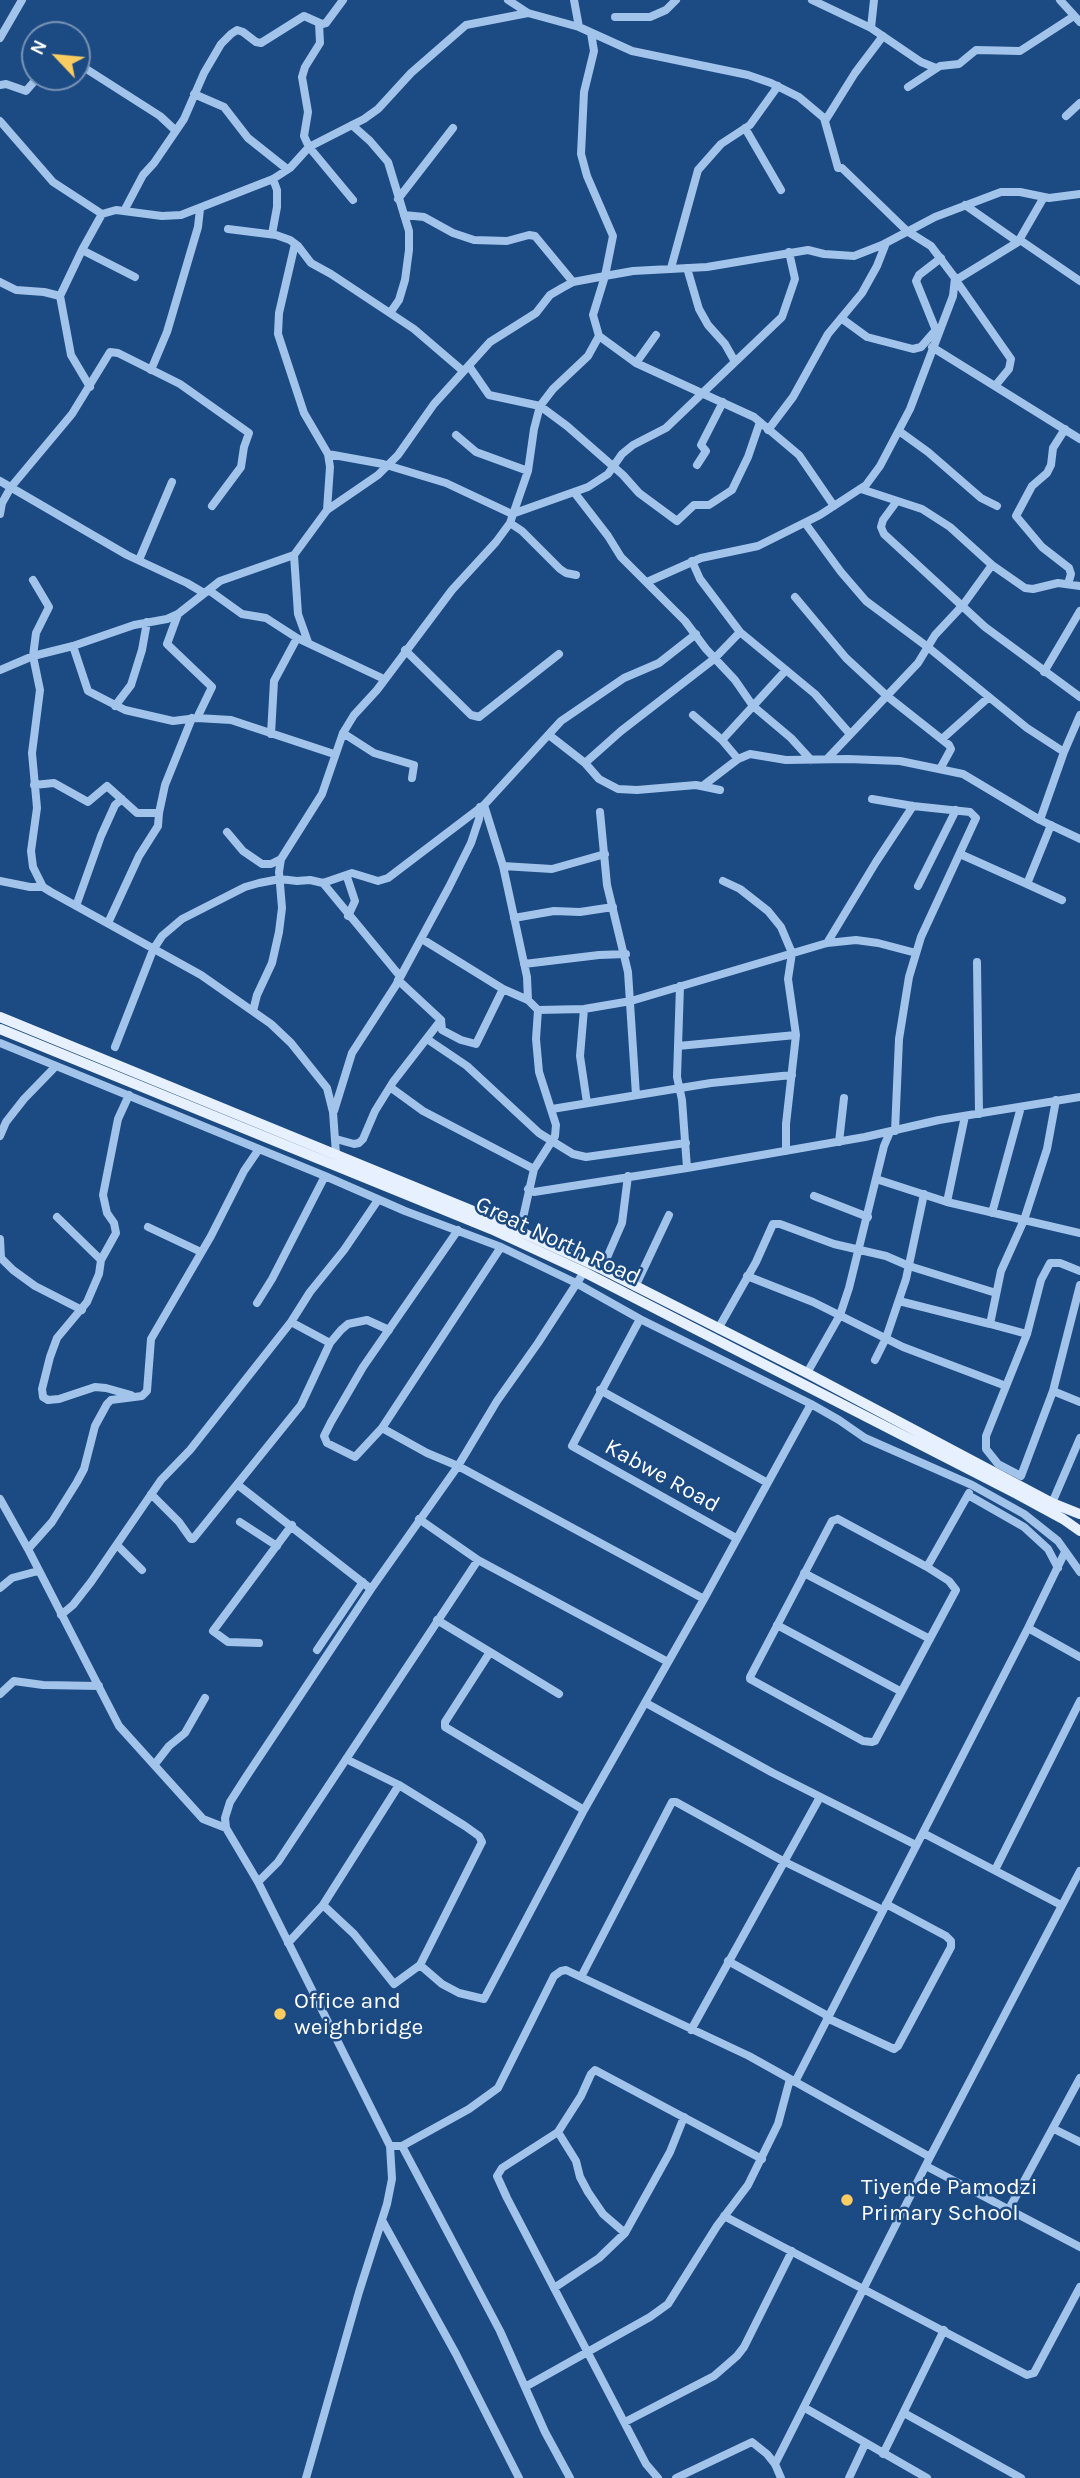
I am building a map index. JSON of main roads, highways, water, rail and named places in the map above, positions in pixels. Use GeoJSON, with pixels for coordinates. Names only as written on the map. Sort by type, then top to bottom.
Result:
{"type":"FeatureCollection","features":[{"type":"Feature","properties":{"kind":"main road","name":"Great North Road"},"geometry":{"type":"LineString","coordinates":[[0,1017],[520,1231],[807,1373],[1052,1503],[1080,1512]]}},
{"type":"Feature","properties":{"kind":"main road","name":"Great North Road"},"geometry":{"type":"LineString","coordinates":[[0,1029],[491,1229],[584,1272],[1017,1494],[1080,1531]]}},
{"type":"Feature","properties":{"kind":"place","name":"Office and weighbridge"},"geometry":{"type":"Point","coordinates":[280,2014]}},
{"type":"Feature","properties":{"kind":"place","name":"Tiyende Pamodzi Primary School"},"geometry":{"type":"Point","coordinates":[847,2200]}}]}
